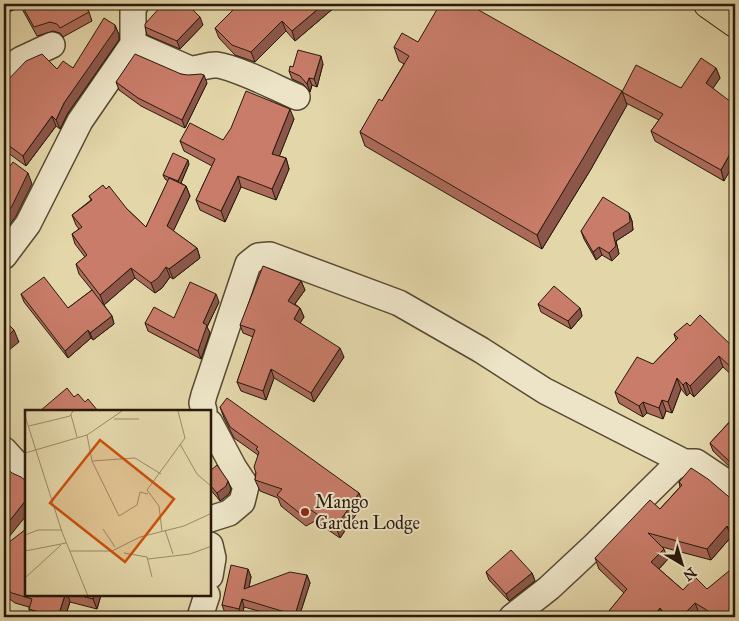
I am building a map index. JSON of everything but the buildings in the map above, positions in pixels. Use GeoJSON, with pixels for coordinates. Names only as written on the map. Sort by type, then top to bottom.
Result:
{"type":"FeatureCollection","features":[{"type":"Feature","properties":{"kind":"main road"},"geometry":{"type":"LineString","coordinates":[[708,4],[735,23]]}},
{"type":"Feature","properties":{"kind":"street"},"geometry":{"type":"LineString","coordinates":[[4,256],[28,224],[80,122],[132,44],[133,7],[136,4]]}},
{"type":"Feature","properties":{"kind":"street"},"geometry":{"type":"LineString","coordinates":[[132,44],[190,69],[200,69],[216,65],[233,69],[296,98]]}},
{"type":"Feature","properties":{"kind":"street"},"geometry":{"type":"LineString","coordinates":[[4,70],[52,45]]}},
{"type":"Feature","properties":{"kind":"street"},"geometry":{"type":"LineString","coordinates":[[204,410],[202,402],[204,394],[248,264],[258,256],[270,255],[398,303],[481,350],[546,391],[684,462],[696,462],[735,488]]}},
{"type":"Feature","properties":{"kind":"street"},"geometry":{"type":"LineString","coordinates":[[211,425],[246,486],[242,502],[229,513],[211,519]]}},
{"type":"Feature","properties":{"kind":"street"},"geometry":{"type":"LineString","coordinates":[[4,450],[25,473]]}},
{"type":"Feature","properties":{"kind":"street"},"geometry":{"type":"LineString","coordinates":[[512,617],[549,588],[673,468],[684,462]]}},
{"type":"Feature","properties":{"kind":"street"},"geometry":{"type":"LineString","coordinates":[[211,549],[213,558],[211,570]]}},
{"type":"Feature","properties":{"kind":"street"},"geometry":{"type":"LineString","coordinates":[[200,617],[207,596]]}},
{"type":"Feature","properties":{"kind":"place","name":"Mango Garden Lodge"},"geometry":{"type":"Point","coordinates":[305,512]}}]}
